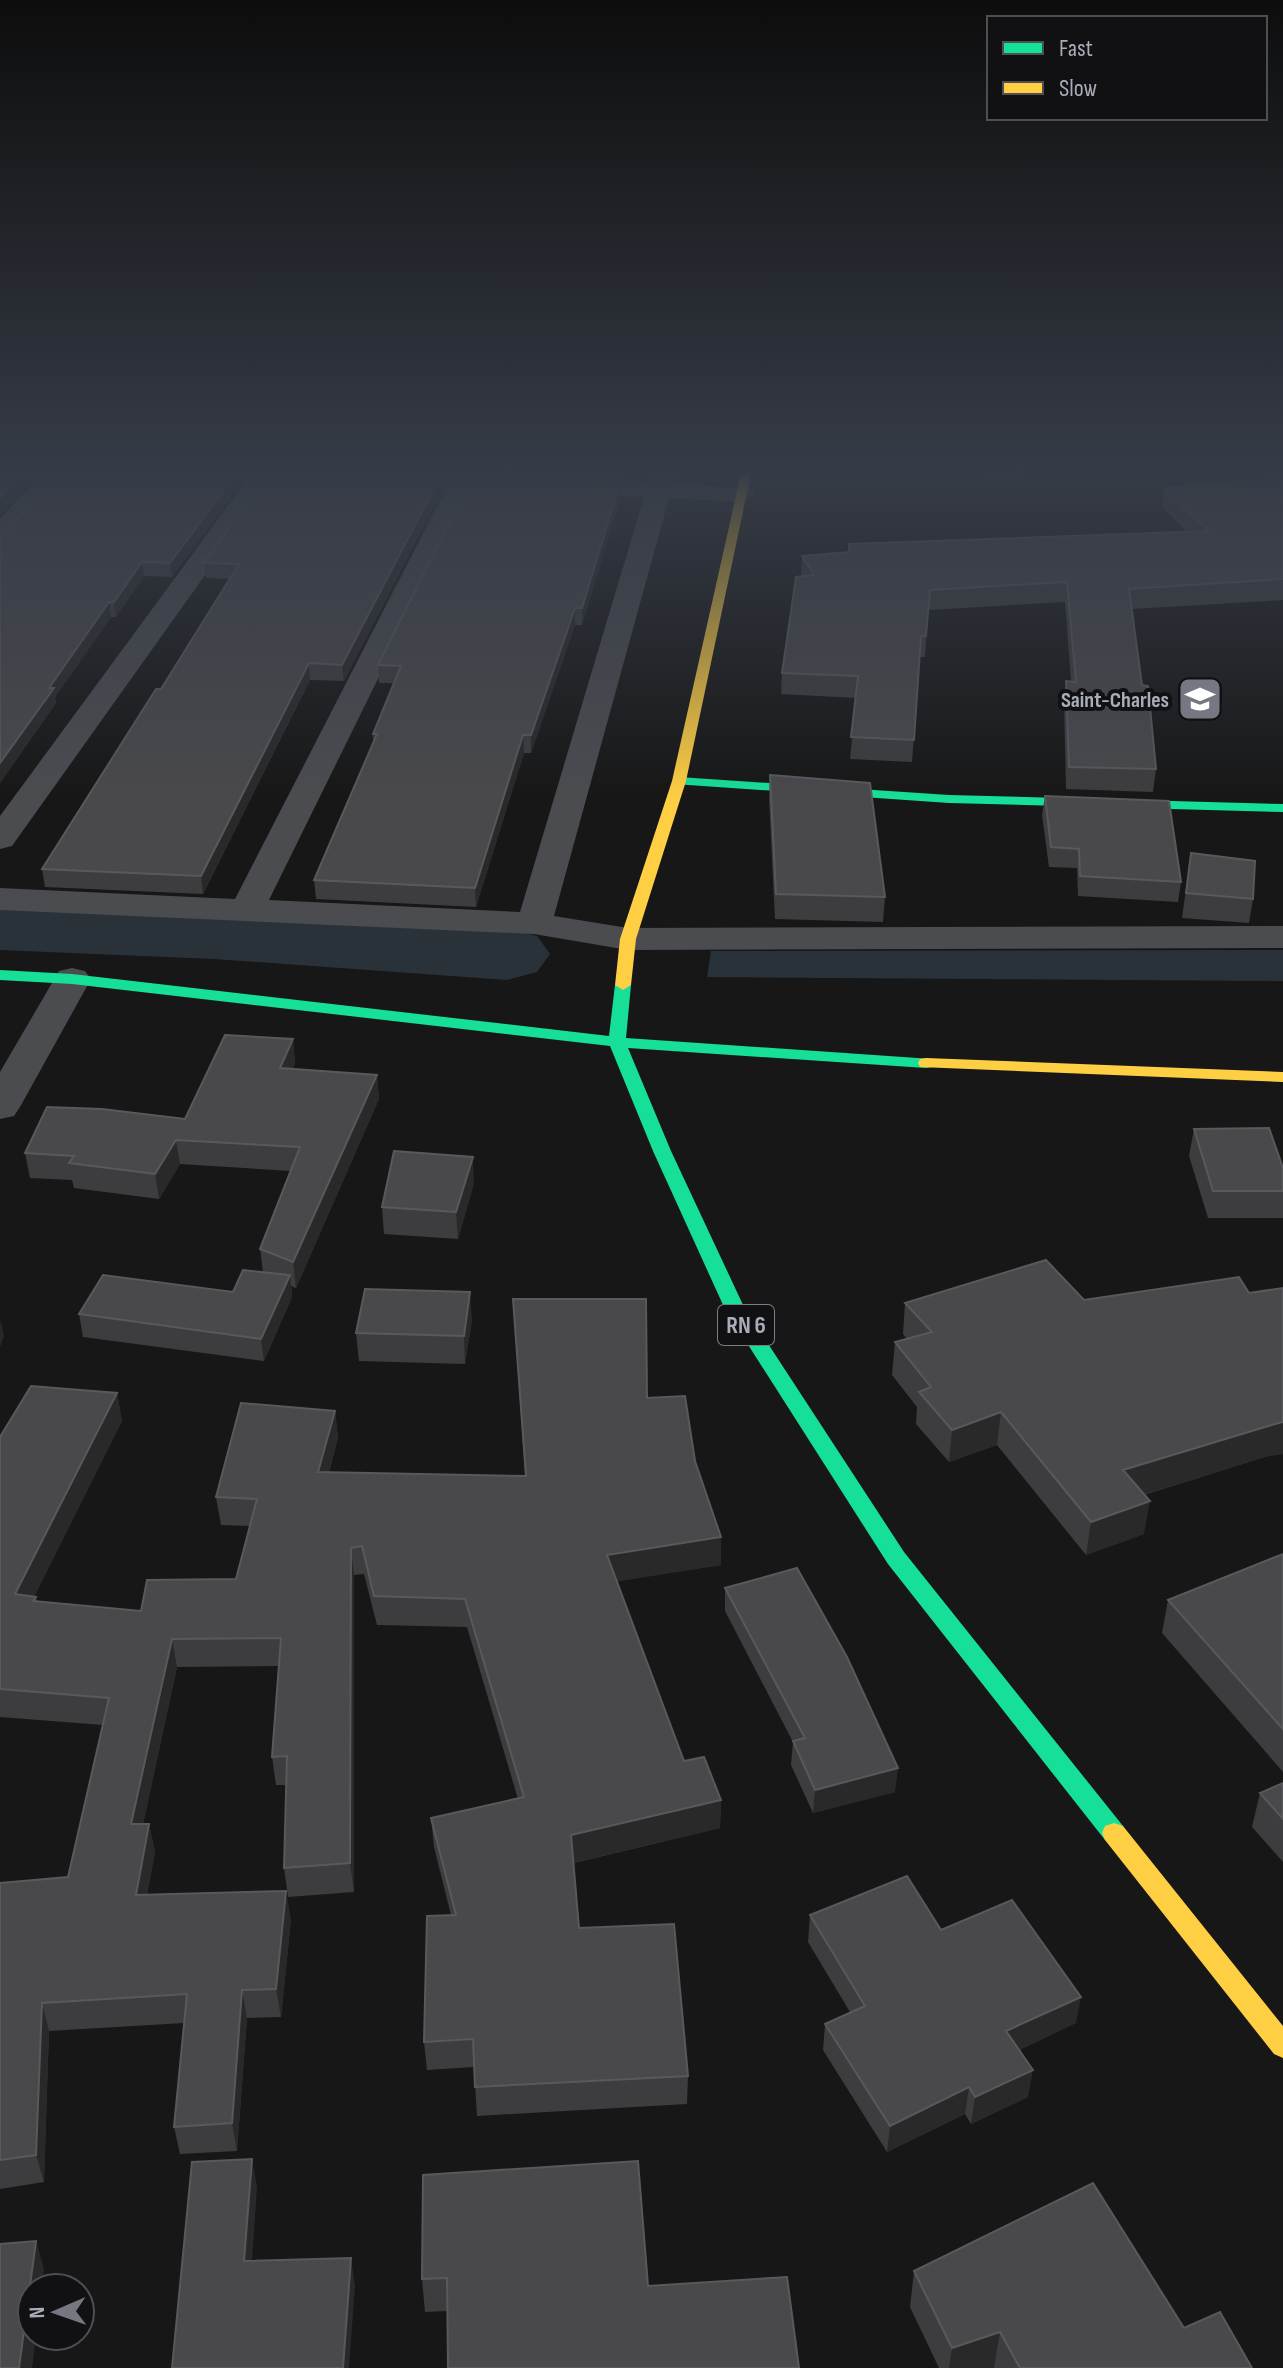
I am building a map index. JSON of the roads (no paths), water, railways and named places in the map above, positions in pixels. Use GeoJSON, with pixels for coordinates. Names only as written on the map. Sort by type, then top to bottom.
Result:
{"type":"FeatureCollection","features":[{"type":"Feature","properties":{"kind":"main road","name":"RN 6"},"geometry":{"type":"LineString","coordinates":[[723,580],[679,781],[628,939],[617,1042],[662,1151],[734,1307],[896,1558],[1283,2046]]}},
{"type":"Feature","properties":{"kind":"main road"},"geometry":{"type":"LineString","coordinates":[[679,781],[949,799],[1283,808]]}},
{"type":"Feature","properties":{"kind":"main road"},"geometry":{"type":"LineString","coordinates":[[0,975],[72,979],[617,1042],[882,1061],[1283,1077]]}},
{"type":"Feature","properties":{"kind":"street"},"geometry":{"type":"LineString","coordinates":[[0,839],[188,580]]}},
{"type":"Feature","properties":{"kind":"street"},"geometry":{"type":"LineString","coordinates":[[247,910],[413,580]]}},
{"type":"Feature","properties":{"kind":"street"},"geometry":{"type":"LineString","coordinates":[[534,923],[633,580]]}},
{"type":"Feature","properties":{"kind":"street"},"geometry":{"type":"LineString","coordinates":[[0,899],[534,923],[628,939],[1283,937]]}},
{"type":"Feature","properties":{"kind":"street"},"geometry":{"type":"LineString","coordinates":[[0,1107],[72,979]]}},
{"type":"Feature","properties":{"kind":"waterway"},"geometry":{"type":"LineString","coordinates":[[0,925],[214,934],[507,954]]}},
{"type":"Feature","properties":{"kind":"place","name":"Saint-Charles"},"geometry":{"type":"Point","coordinates":[1200,699]}}]}
